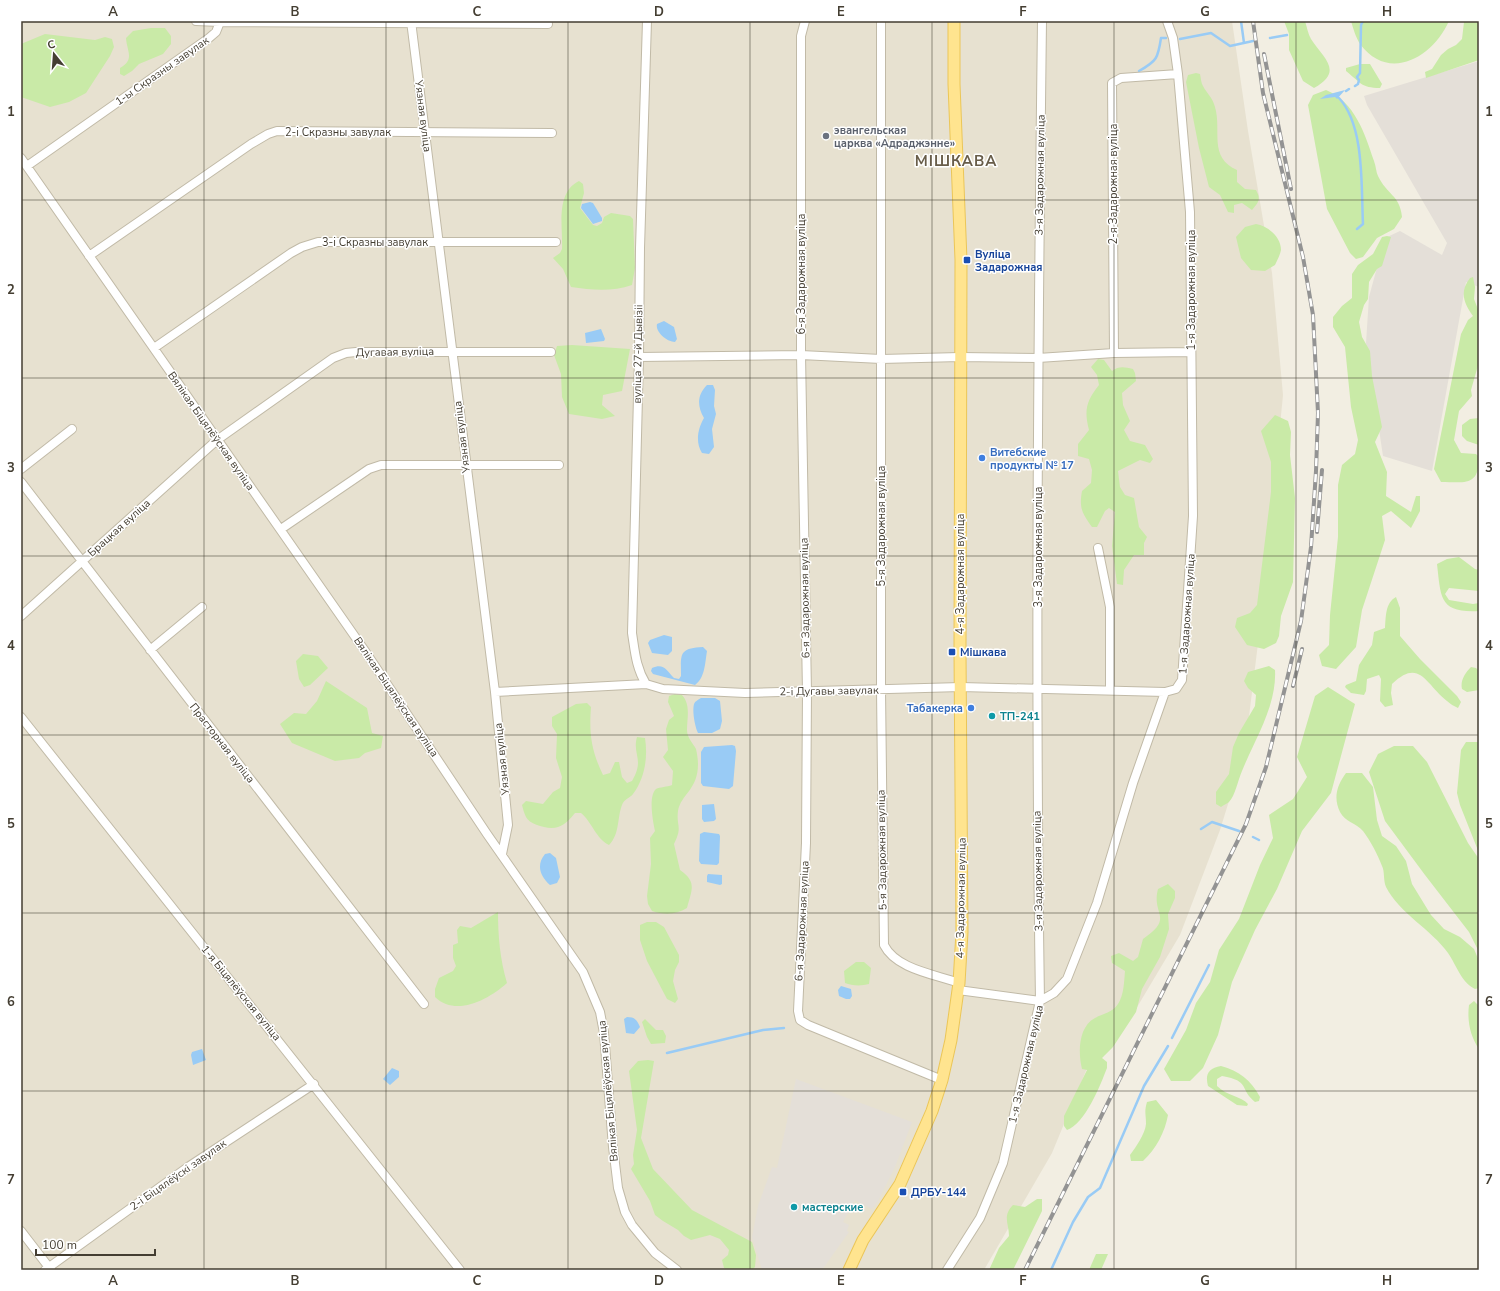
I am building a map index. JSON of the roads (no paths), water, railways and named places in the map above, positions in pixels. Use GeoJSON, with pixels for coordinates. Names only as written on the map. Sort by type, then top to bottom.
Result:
{"type":"FeatureCollection","features":[{"type":"Feature","properties":{"kind":"main road","name":"4-я Задарожная вуліца"},"geometry":{"type":"LineString","coordinates":[[849,1270],[863,1240],[900,1184],[932,1111],[942,1080],[958,986],[962,932],[961,260],[954,84],[954,21]]}},
{"type":"Feature","properties":{"kind":"street"},"geometry":{"type":"LineString","coordinates":[[196,21],[548,24]]}},
{"type":"Feature","properties":{"kind":"street","name":"вуліца 27-й Дывізіі"},"geometry":{"type":"LineString","coordinates":[[646,684],[638,666],[632,633],[639,356],[640,248],[647,21]]}},
{"type":"Feature","properties":{"kind":"street","name":"6-я Задарожная вуліца"},"geometry":{"type":"LineString","coordinates":[[805,21],[801,36],[801,355],[807,692],[806,843],[798,1011],[800,1020],[808,1025],[942,1080]]}},
{"type":"Feature","properties":{"kind":"street","name":"5-я Задарожная вуліца"},"geometry":{"type":"LineString","coordinates":[[881,21],[881,690],[884,945],[889,954],[900,963],[958,986],[1040,1001]]}},
{"type":"Feature","properties":{"kind":"street","name":"3-я Задарожная вуліца"},"geometry":{"type":"LineString","coordinates":[[1040,1001],[1037,835],[1039,689],[1038,358],[1042,21]]}},
{"type":"Feature","properties":{"kind":"street","name":"1-я Задарожная вуліца"},"geometry":{"type":"LineString","coordinates":[[946,1270],[980,1218],[1003,1163],[1040,1001],[1054,993],[1067,979],[1097,903],[1133,783],[1165,692],[1176,689],[1182,680],[1194,516],[1190,212],[1178,74],[1173,38],[1167,21]]}},
{"type":"Feature","properties":{"kind":"street","name":"1-ы Скразны завулак"},"geometry":{"type":"LineString","coordinates":[[27,166],[209,38],[216,32],[220,22]]}},
{"type":"Feature","properties":{"kind":"street","name":"Уязная вуліца"},"geometry":{"type":"LineString","coordinates":[[411,22],[453,352],[465,465],[495,692],[508,825],[502,854]]}},
{"type":"Feature","properties":{"kind":"street","name":"2-я Задарожная вуліца"},"geometry":{"type":"LineString","coordinates":[[1114,354],[1112,83],[1121,78],[1178,74]]}},
{"type":"Feature","properties":{"kind":"street","name":"2-і Скразны завулак"},"geometry":{"type":"LineString","coordinates":[[89,256],[268,134],[286,131],[552,133]]}},
{"type":"Feature","properties":{"kind":"street","name":"Вялікая Біцялёўская вуліца"},"geometry":{"type":"LineString","coordinates":[[21,158],[217,440],[281,529],[487,834],[583,972],[600,1012],[606,1048],[613,1147],[620,1194],[625,1212],[632,1225],[655,1253],[677,1270]]}},
{"type":"Feature","properties":{"kind":"street","name":"3-і Скразны завулак"},"geometry":{"type":"LineString","coordinates":[[154,348],[302,247],[318,242],[556,242]]}},
{"type":"Feature","properties":{"kind":"street","name":"Дугавая вуліца"},"geometry":{"type":"LineString","coordinates":[[217,440],[333,358],[346,353],[552,352]]}},
{"type":"Feature","properties":{"kind":"street"},"geometry":{"type":"LineString","coordinates":[[639,356],[801,355],[881,359],[960,357],[1038,358],[1191,352]]}},
{"type":"Feature","properties":{"kind":"street"},"geometry":{"type":"LineString","coordinates":[[21,469],[72,429]]}},
{"type":"Feature","properties":{"kind":"street","name":"Брацкая вуліца"},"geometry":{"type":"LineString","coordinates":[[21,616],[217,440]]}},
{"type":"Feature","properties":{"kind":"street"},"geometry":{"type":"LineString","coordinates":[[281,529],[369,469],[381,465],[559,465]]}},
{"type":"Feature","properties":{"kind":"street","name":"Прасторная вуліца"},"geometry":{"type":"LineString","coordinates":[[21,482],[424,1004]]}},
{"type":"Feature","properties":{"kind":"street"},"geometry":{"type":"LineString","coordinates":[[1098,548],[1110,607],[1110,690]]}},
{"type":"Feature","properties":{"kind":"street"},"geometry":{"type":"LineString","coordinates":[[150,650],[202,607]]}},
{"type":"Feature","properties":{"kind":"street","name":"2-і Дугавы завулак"},"geometry":{"type":"LineString","coordinates":[[495,692],[646,684],[663,689],[738,693],[961,687],[1165,692]]}},
{"type":"Feature","properties":{"kind":"street","name":"1-я Біцялёўская вуліца"},"geometry":{"type":"LineString","coordinates":[[21,717],[314,1084],[460,1270]]}},
{"type":"Feature","properties":{"kind":"street"},"geometry":{"type":"LineString","coordinates":[[487,834],[497,836],[503,833],[508,825]]}},
{"type":"Feature","properties":{"kind":"street","name":"2-і Біцялёўскі завулак"},"geometry":{"type":"LineString","coordinates":[[48,1269],[188,1167],[314,1084]]}},
{"type":"Feature","properties":{"kind":"street"},"geometry":{"type":"LineString","coordinates":[[21,1231],[48,1269]]}},
{"type":"Feature","properties":{"kind":"water"},"geometry":{"type":"Polygon","coordinates":[[[1345,90],[1337,99],[1335,97],[1320,99],[1326,95],[1345,90]]]}},
{"type":"Feature","properties":{"kind":"water"},"geometry":{"type":"Polygon","coordinates":[[[590,202],[593,203],[602,218],[602,221],[593,224],[581,208],[582,204],[590,202]]]}},
{"type":"Feature","properties":{"kind":"water"},"geometry":{"type":"Polygon","coordinates":[[[664,321],[674,327],[677,339],[675,342],[665,338],[658,330],[657,324],[664,321]]]}},
{"type":"Feature","properties":{"kind":"water"},"geometry":{"type":"Polygon","coordinates":[[[601,329],[605,339],[604,341],[586,343],[585,333],[601,329]]]}},
{"type":"Feature","properties":{"kind":"water"},"geometry":{"type":"Polygon","coordinates":[[[707,385],[713,385],[715,390],[714,406],[716,414],[712,429],[714,447],[709,454],[702,453],[698,440],[700,426],[704,418],[700,409],[699,401],[701,393],[707,385]]]}},
{"type":"Feature","properties":{"kind":"water"},"geometry":{"type":"Polygon","coordinates":[[[664,635],[672,637],[672,651],[668,655],[652,653],[648,643],[650,640],[664,635]]]}},
{"type":"Feature","properties":{"kind":"water"},"geometry":{"type":"Polygon","coordinates":[[[703,647],[707,651],[704,670],[701,678],[695,685],[653,674],[651,671],[652,668],[659,666],[667,670],[674,678],[679,679],[681,676],[681,658],[685,651],[703,647]]]}},
{"type":"Feature","properties":{"kind":"water"},"geometry":{"type":"Polygon","coordinates":[[[701,698],[715,698],[720,701],[722,721],[720,729],[712,733],[698,733],[697,730],[693,707],[695,702],[701,698]]]}},
{"type":"Feature","properties":{"kind":"water"},"geometry":{"type":"Polygon","coordinates":[[[735,746],[736,751],[733,786],[729,789],[703,786],[701,783],[701,752],[704,747],[735,746]]]}},
{"type":"Feature","properties":{"kind":"water"},"geometry":{"type":"Polygon","coordinates":[[[714,804],[716,819],[714,821],[704,822],[702,819],[702,805],[714,804]]]}},
{"type":"Feature","properties":{"kind":"water"},"geometry":{"type":"Polygon","coordinates":[[[704,832],[719,834],[720,836],[719,863],[717,865],[701,864],[699,861],[700,834],[704,832]]]}},
{"type":"Feature","properties":{"kind":"water"},"geometry":{"type":"Polygon","coordinates":[[[550,853],[556,858],[560,877],[557,883],[550,885],[544,878],[540,870],[540,866],[542,858],[545,854],[550,853]]]}},
{"type":"Feature","properties":{"kind":"water"},"geometry":{"type":"Polygon","coordinates":[[[708,874],[722,875],[722,884],[720,885],[707,882],[708,874]]]}},
{"type":"Feature","properties":{"kind":"water"},"geometry":{"type":"Polygon","coordinates":[[[841,986],[851,989],[852,996],[850,999],[839,996],[838,990],[841,986]]]}},
{"type":"Feature","properties":{"kind":"water"},"geometry":{"type":"Polygon","coordinates":[[[627,1017],[635,1019],[638,1022],[640,1027],[634,1034],[626,1033],[624,1019],[627,1017]]]}},
{"type":"Feature","properties":{"kind":"water"},"geometry":{"type":"Polygon","coordinates":[[[202,1049],[206,1060],[193,1065],[191,1055],[192,1052],[202,1049]]]}},
{"type":"Feature","properties":{"kind":"water"},"geometry":{"type":"Polygon","coordinates":[[[392,1068],[399,1071],[399,1077],[390,1085],[383,1079],[392,1068]]]}},
{"type":"Feature","properties":{"kind":"waterway"},"geometry":{"type":"LineString","coordinates":[[1241,21],[1244,43]]}},
{"type":"Feature","properties":{"kind":"waterway"},"geometry":{"type":"LineString","coordinates":[[1355,86],[1358,84],[1359,80],[1357,77],[1360,73],[1361,25],[1363,21]]}},
{"type":"Feature","properties":{"kind":"waterway"},"geometry":{"type":"LineString","coordinates":[[1180,39],[1211,33],[1230,46],[1253,41]]}},
{"type":"Feature","properties":{"kind":"waterway"},"geometry":{"type":"LineString","coordinates":[[1270,38],[1287,35]]}},
{"type":"Feature","properties":{"kind":"waterway"},"geometry":{"type":"LineString","coordinates":[[1139,71],[1156,58],[1161,38],[1166,38]]}},
{"type":"Feature","properties":{"kind":"waterway"},"geometry":{"type":"LineString","coordinates":[[1339,98],[1347,110],[1353,124],[1360,158],[1363,224],[1357,229]]}},
{"type":"Feature","properties":{"kind":"waterway"},"geometry":{"type":"LineString","coordinates":[[1201,829],[1212,822],[1239,831]]}},
{"type":"Feature","properties":{"kind":"waterway"},"geometry":{"type":"LineString","coordinates":[[1253,837],[1259,840]]}},
{"type":"Feature","properties":{"kind":"waterway"},"geometry":{"type":"LineString","coordinates":[[1172,1038],[1209,965]]}},
{"type":"Feature","properties":{"kind":"waterway"},"geometry":{"type":"LineString","coordinates":[[667,1053],[763,1030],[784,1028]]}},
{"type":"Feature","properties":{"kind":"waterway"},"geometry":{"type":"LineString","coordinates":[[1051,1270],[1073,1222],[1088,1197],[1100,1188],[1144,1086],[1168,1046]]}},
{"type":"Feature","properties":{"kind":"railway"},"geometry":{"type":"LineString","coordinates":[[1025,1270],[1246,824],[1266,767],[1301,621],[1311,547],[1316,471],[1318,413],[1313,315],[1303,257],[1263,93],[1253,21]]}},
{"type":"Feature","properties":{"kind":"railway"},"geometry":{"type":"LineString","coordinates":[[1264,54],[1291,189]]}},
{"type":"Feature","properties":{"kind":"railway"},"geometry":{"type":"LineString","coordinates":[[1317,532],[1322,470]]}},
{"type":"Feature","properties":{"kind":"railway"},"geometry":{"type":"LineString","coordinates":[[1293,686],[1302,649]]}},
{"type":"Feature","properties":{"kind":"place","name":"эвангельская царква «Адраджэнне»"},"geometry":{"type":"Point","coordinates":[826,136]}},
{"type":"Feature","properties":{"kind":"place","name":"Вуліца Задарожная"},"geometry":{"type":"Point","coordinates":[967,260]}},
{"type":"Feature","properties":{"kind":"place","name":"Витебские продукты № 17"},"geometry":{"type":"Point","coordinates":[982,458]}},
{"type":"Feature","properties":{"kind":"place","name":"Мішкава"},"geometry":{"type":"Point","coordinates":[952,652]}},
{"type":"Feature","properties":{"kind":"place","name":"Табакерка"},"geometry":{"type":"Point","coordinates":[971,708]}},
{"type":"Feature","properties":{"kind":"place","name":"ТП-241"},"geometry":{"type":"Point","coordinates":[992,716]}},
{"type":"Feature","properties":{"kind":"place","name":"ДРБУ-144"},"geometry":{"type":"Point","coordinates":[903,1192]}},
{"type":"Feature","properties":{"kind":"place","name":"мастерские"},"geometry":{"type":"Point","coordinates":[794,1207]}},
{"type":"Feature","properties":{"kind":"district","name":"МІШКАВА"},"geometry":{"type":"Point","coordinates":[956,161]}}]}
